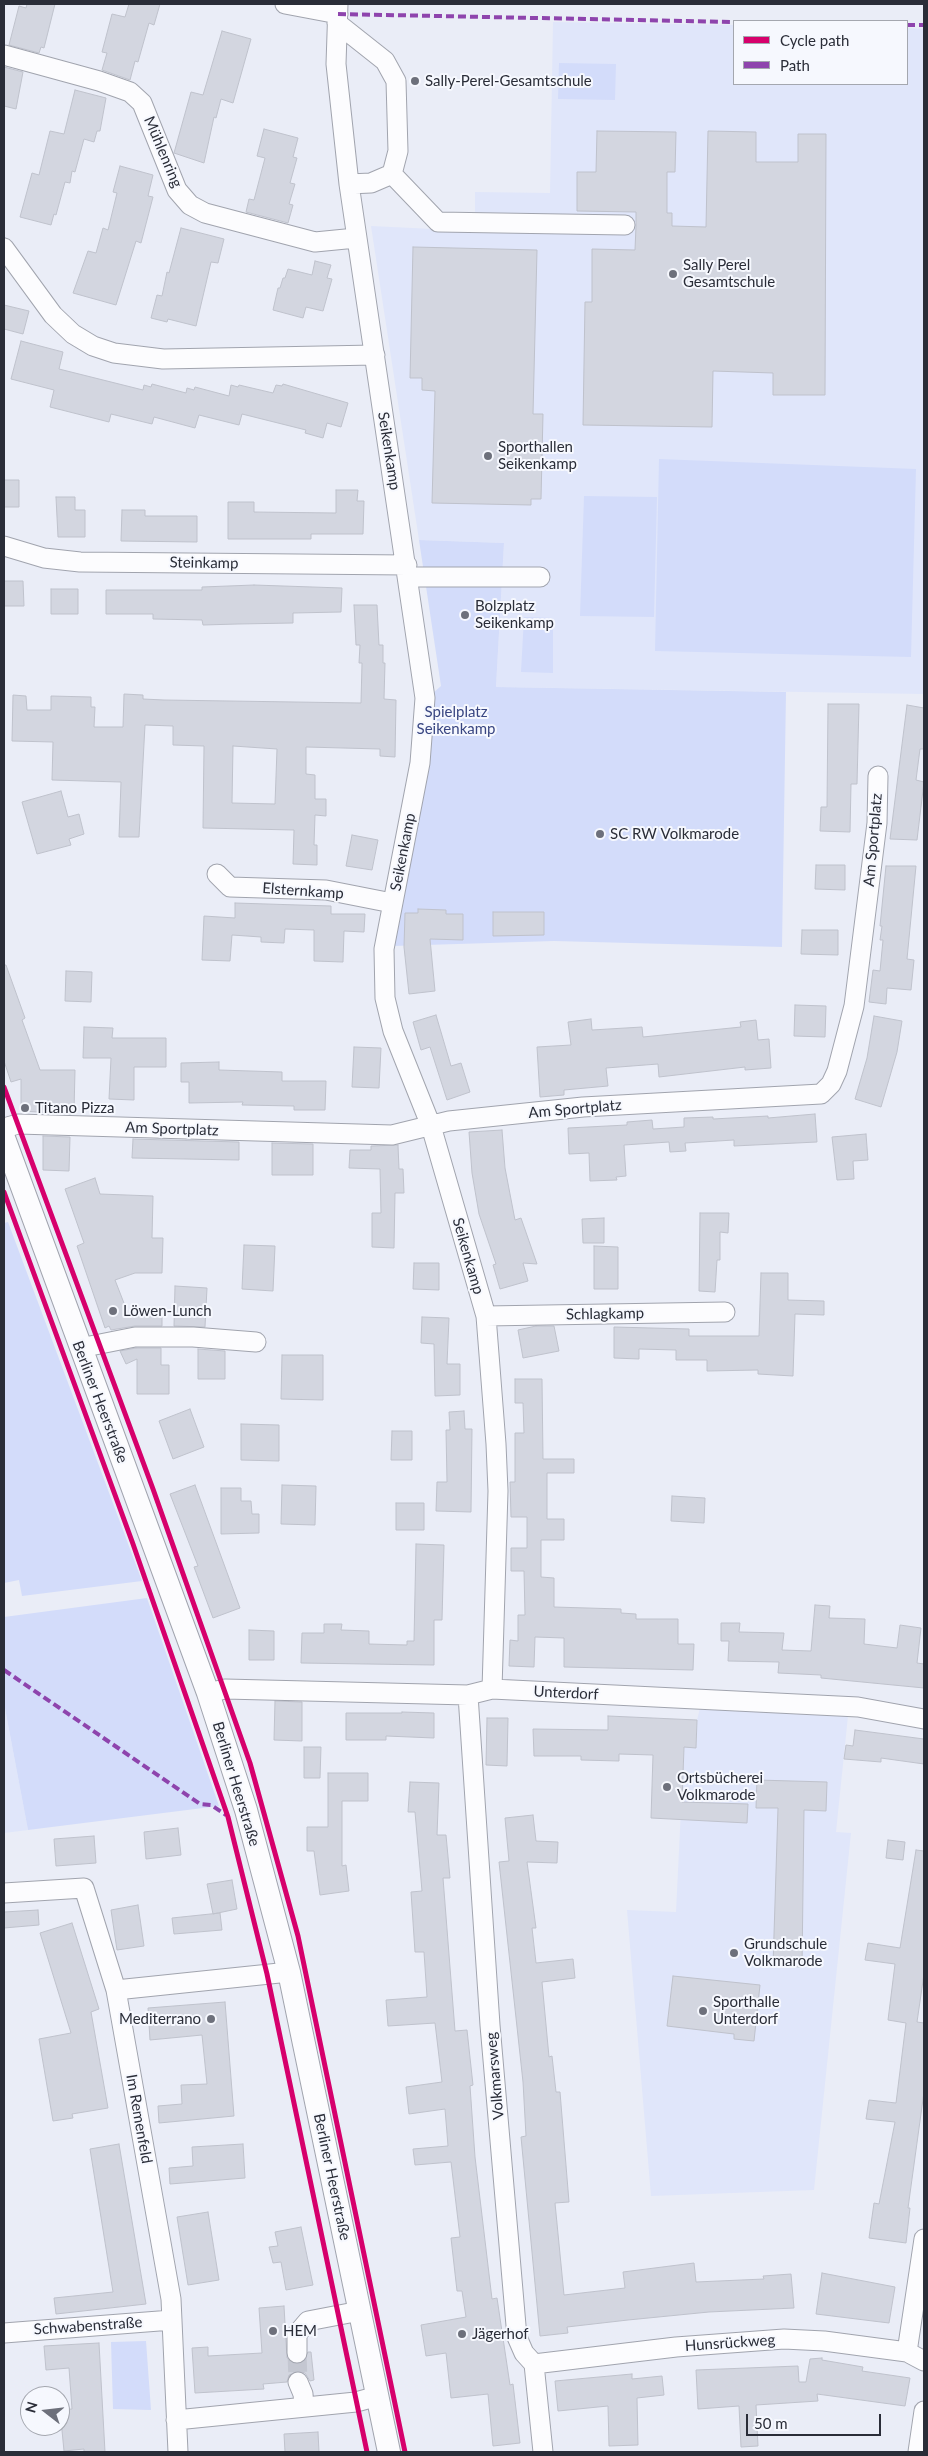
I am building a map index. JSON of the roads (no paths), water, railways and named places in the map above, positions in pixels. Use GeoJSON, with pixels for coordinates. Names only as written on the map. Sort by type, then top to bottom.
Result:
{"type":"FeatureCollection","features":[{"type":"Feature","properties":{"kind":"main road","name":"Berliner Heerstraße"},"geometry":{"type":"LineString","coordinates":[[4,1138],[208,1693],[246,1810],[289,1972],[389,2452]]}},
{"type":"Feature","properties":{"kind":"street"},"geometry":{"type":"LineString","coordinates":[[285,4],[338,14],[385,61],[396,81],[398,151],[392,174]]}},
{"type":"Feature","properties":{"kind":"street","name":"Seikenkamp"},"geometry":{"type":"LineString","coordinates":[[338,14],[339,105],[356,238],[408,571],[424,698],[420,763],[384,949],[386,998],[393,1031],[431,1126],[486,1316],[498,1491],[492,1689]]}},
{"type":"Feature","properties":{"kind":"street","name":"Mühlenring"},"geometry":{"type":"LineString","coordinates":[[4,55],[100,81],[130,92],[142,103],[177,190],[190,205],[205,213],[315,242],[356,238]]}},
{"type":"Feature","properties":{"kind":"street"},"geometry":{"type":"LineString","coordinates":[[349,184],[371,183],[392,174]]}},
{"type":"Feature","properties":{"kind":"street"},"geometry":{"type":"LineString","coordinates":[[392,174],[438,222],[624,224]]}},
{"type":"Feature","properties":{"kind":"street"},"geometry":{"type":"LineString","coordinates":[[4,248],[53,315],[73,334],[93,346],[114,353],[163,360],[375,355]]}},
{"type":"Feature","properties":{"kind":"street","name":"Steinkamp"},"geometry":{"type":"LineString","coordinates":[[4,546],[44,558],[80,562],[408,571],[540,577]]}},
{"type":"Feature","properties":{"kind":"street","name":"Am Sportplatz"},"geometry":{"type":"LineString","coordinates":[[4,1128],[18,1124],[392,1135],[449,1121],[583,1107],[821,1094],[832,1084],[837,1072],[854,1006],[877,823],[878,776]]}},
{"type":"Feature","properties":{"kind":"street","name":"Elsternkamp"},"geometry":{"type":"LineString","coordinates":[[217,874],[230,887],[326,890],[392,903]]}},
{"type":"Feature","properties":{"kind":"street","name":"Schlagkamp"},"geometry":{"type":"LineString","coordinates":[[486,1316],[725,1312]]}},
{"type":"Feature","properties":{"kind":"street"},"geometry":{"type":"LineString","coordinates":[[80,1348],[135,1337],[256,1342]]}},
{"type":"Feature","properties":{"kind":"street","name":"Unterdorf"},"geometry":{"type":"LineString","coordinates":[[208,1693],[225,1690],[468,1695],[492,1689],[858,1708],[924,1719]]}},
{"type":"Feature","properties":{"kind":"street","name":"Volkmarsweg"},"geometry":{"type":"LineString","coordinates":[[468,1695],[490,2015],[517,2337],[524,2353],[534,2364],[543,2452]]}},
{"type":"Feature","properties":{"kind":"street","name":"Im Remenfeld"},"geometry":{"type":"LineString","coordinates":[[4,1894],[84,1888],[116,1990],[169,2289],[178,2452]]}},
{"type":"Feature","properties":{"kind":"street"},"geometry":{"type":"LineString","coordinates":[[116,1990],[289,1972]]}},
{"type":"Feature","properties":{"kind":"street"},"geometry":{"type":"LineString","coordinates":[[907,2352],[924,2239]]}},
{"type":"Feature","properties":{"kind":"street"},"geometry":{"type":"LineString","coordinates":[[302,2352],[308,2321],[360,2310]]}},
{"type":"Feature","properties":{"kind":"street","name":"Schwabenstraße"},"geometry":{"type":"LineString","coordinates":[[4,2332],[172,2320]]}},
{"type":"Feature","properties":{"kind":"street","name":"Hunsrückweg"},"geometry":{"type":"LineString","coordinates":[[534,2364],[676,2347],[784,2339],[824,2341],[907,2352],[924,2361]]}},
{"type":"Feature","properties":{"kind":"street"},"geometry":{"type":"LineString","coordinates":[[176,2420],[303,2391],[356,2402],[378,2396]]}},
{"type":"Feature","properties":{"kind":"street"},"geometry":{"type":"LineString","coordinates":[[918,2452],[924,2411]]}},
{"type":"Feature","properties":{"kind":"tunnel"},"geometry":{"type":"LineString","coordinates":[[297,2353],[298,2382]]}},
{"type":"Feature","properties":{"kind":"place","name":"Sally-Perel-Gesamtschule"},"geometry":{"type":"Point","coordinates":[415,81]}},
{"type":"Feature","properties":{"kind":"place","name":"Sally Perel Gesamtschule"},"geometry":{"type":"Point","coordinates":[673,274]}},
{"type":"Feature","properties":{"kind":"place","name":"Sporthallen Seikenkamp"},"geometry":{"type":"Point","coordinates":[488,456]}},
{"type":"Feature","properties":{"kind":"place","name":"Bolzplatz Seikenkamp"},"geometry":{"type":"Point","coordinates":[465,615]}},
{"type":"Feature","properties":{"kind":"place","name":"SC RW Volkmarode"},"geometry":{"type":"Point","coordinates":[600,834]}},
{"type":"Feature","properties":{"kind":"place","name":"Titano Pizza"},"geometry":{"type":"Point","coordinates":[25,1108]}},
{"type":"Feature","properties":{"kind":"place","name":"Löwen-Lunch"},"geometry":{"type":"Point","coordinates":[113,1311]}},
{"type":"Feature","properties":{"kind":"place","name":"Ortsbücherei Volkmarode"},"geometry":{"type":"Point","coordinates":[667,1787]}},
{"type":"Feature","properties":{"kind":"place","name":"Grundschule Volkmarode"},"geometry":{"type":"Point","coordinates":[734,1953]}},
{"type":"Feature","properties":{"kind":"place","name":"Sporthalle Unterdorf"},"geometry":{"type":"Point","coordinates":[703,2011]}},
{"type":"Feature","properties":{"kind":"place","name":"Mediterrano"},"geometry":{"type":"Point","coordinates":[211,2019]}},
{"type":"Feature","properties":{"kind":"place","name":"HEM"},"geometry":{"type":"Point","coordinates":[273,2331]}},
{"type":"Feature","properties":{"kind":"place","name":"Jägerhof"},"geometry":{"type":"Point","coordinates":[462,2334]}},
{"type":"Feature","properties":{"kind":"park label","name":"Spielplatz Seikenkamp"},"geometry":{"type":"Point","coordinates":[456,720]}}]}
